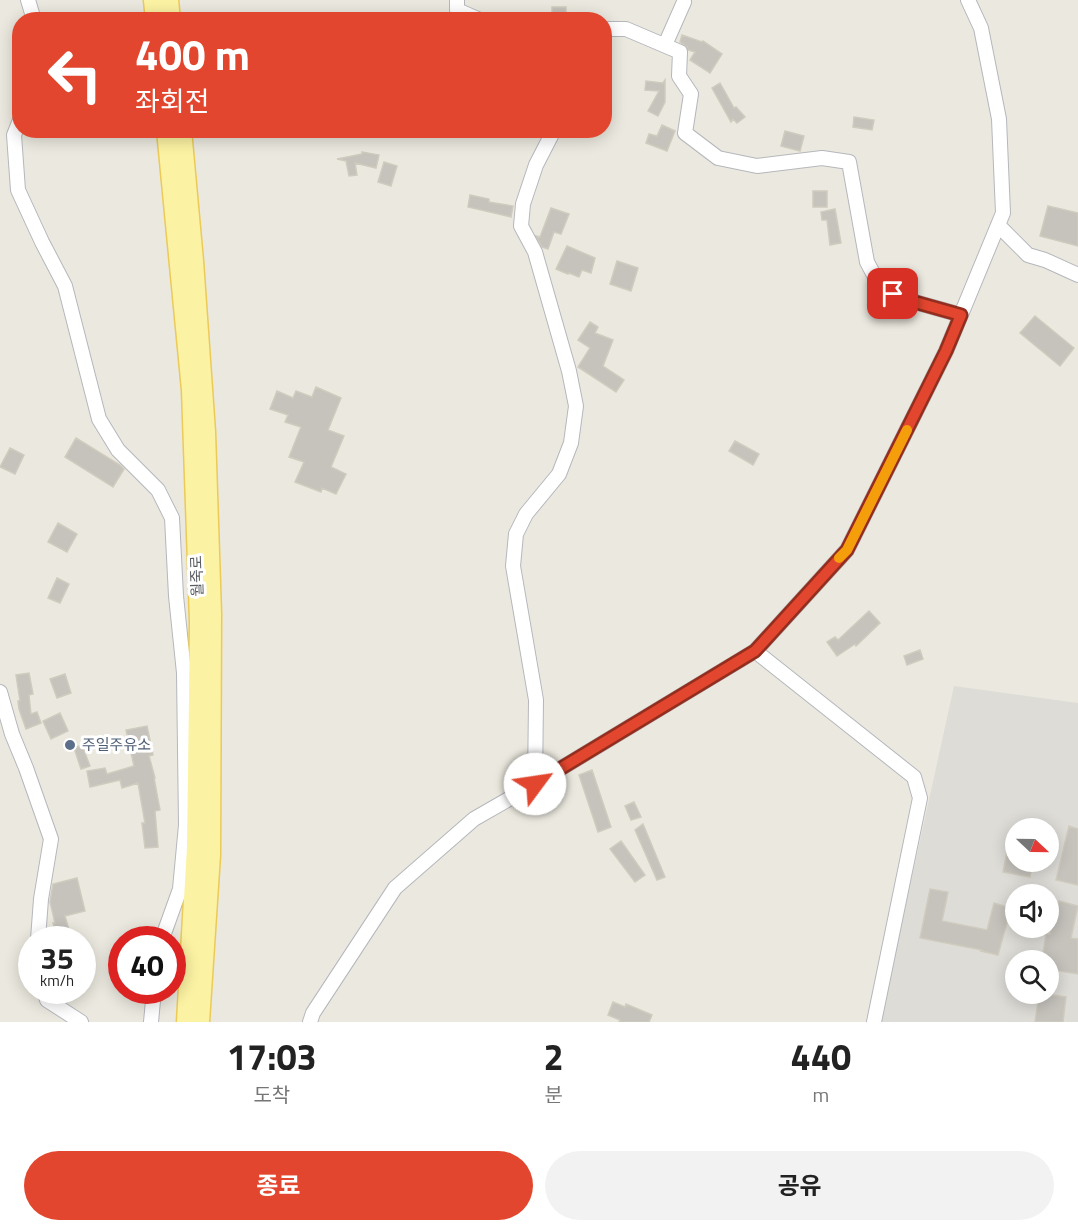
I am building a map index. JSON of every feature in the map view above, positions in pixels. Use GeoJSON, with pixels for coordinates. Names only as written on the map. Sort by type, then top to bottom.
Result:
{"type":"FeatureCollection","features":[{"type":"Feature","properties":{"kind":"main road","name":"월죽로"},"geometry":{"type":"LineString","coordinates":[[167,138],[191,390],[199,621],[196,847],[186,1022]]}},
{"type":"Feature","properties":{"kind":"main road","name":"월죽로"},"geometry":{"type":"LineString","coordinates":[[183,138],[195,261],[206,432],[212,614],[211,855],[200,1022]]}},
{"type":"Feature","properties":{"kind":"street"},"geometry":{"type":"LineString","coordinates":[[457,0],[457,10],[462,12]]}},
{"type":"Feature","properties":{"kind":"street"},"geometry":{"type":"LineString","coordinates":[[310,1022],[313,1013],[395,888],[474,819],[755,651],[847,550],[946,351],[1003,213],[999,119],[981,28],[968,0]]}},
{"type":"Feature","properties":{"kind":"street"},"geometry":{"type":"LineString","coordinates":[[665,45],[684,2]]}},
{"type":"Feature","properties":{"kind":"street"},"geometry":{"type":"LineString","coordinates":[[612,29],[626,29],[680,52],[679,76],[692,94],[685,133],[718,158],[757,166],[822,158],[849,162],[867,262],[882,290],[904,299],[961,315]]}},
{"type":"Feature","properties":{"kind":"street"},"geometry":{"type":"LineString","coordinates":[[14,138],[18,190],[65,286],[99,419],[118,450],[158,490],[172,518],[176,596],[184,673],[186,825],[180,889],[167,926]]}},
{"type":"Feature","properties":{"kind":"street"},"geometry":{"type":"LineString","coordinates":[[535,784],[536,700],[513,566],[516,534],[526,514],[559,474],[571,443],[576,406],[569,371],[535,252],[521,226],[523,204],[536,165],[550,138]]}},
{"type":"Feature","properties":{"kind":"street"},"geometry":{"type":"LineString","coordinates":[[998,225],[1028,255],[1078,275]]}},
{"type":"Feature","properties":{"kind":"street"},"geometry":{"type":"LineString","coordinates":[[755,651],[914,777],[920,798],[874,1022]]}},
{"type":"Feature","properties":{"kind":"street"},"geometry":{"type":"LineString","coordinates":[[0,692],[12,734],[51,839],[39,926]]}},
{"type":"Feature","properties":{"kind":"street"},"geometry":{"type":"LineString","coordinates":[[53,1004],[81,1022]]}},
{"type":"Feature","properties":{"kind":"street"},"geometry":{"type":"LineString","coordinates":[[151,1022],[153,1004]]}},
{"type":"Feature","properties":{"kind":"shaded area"},"geometry":{"type":"Polygon","coordinates":[[[954,686],[1078,703],[1078,1022],[880,1022],[954,686]]]}},
{"type":"Feature","properties":{"kind":"building"},"geometry":{"type":"Polygon","coordinates":[[[552,7],[566,7],[566,12],[552,12],[552,7]]]}},
{"type":"Feature","properties":{"kind":"building"},"geometry":{"type":"Polygon","coordinates":[[[682,35],[703,41],[722,54],[710,73],[690,60],[695,52],[688,50],[680,42],[682,35]]]}},
{"type":"Feature","properties":{"kind":"building"},"geometry":{"type":"Polygon","coordinates":[[[665,80],[665,102],[658,116],[648,111],[659,91],[645,90],[646,81],[663,83],[665,80]]]}},
{"type":"Feature","properties":{"kind":"building"},"geometry":{"type":"Polygon","coordinates":[[[720,83],[734,108],[736,107],[745,117],[737,123],[733,119],[731,122],[712,88],[720,83]]]}},
{"type":"Feature","properties":{"kind":"building"},"geometry":{"type":"Polygon","coordinates":[[[854,117],[874,120],[872,130],[853,127],[854,117]]]}},
{"type":"Feature","properties":{"kind":"building"},"geometry":{"type":"Polygon","coordinates":[[[662,125],[675,131],[667,151],[646,143],[649,134],[657,136],[662,125]]]}},
{"type":"Feature","properties":{"kind":"building"},"geometry":{"type":"Polygon","coordinates":[[[785,131],[804,136],[800,151],[781,146],[785,131]]]}},
{"type":"Feature","properties":{"kind":"building"},"geometry":{"type":"Polygon","coordinates":[[[362,152],[379,155],[376,168],[355,163],[357,175],[349,176],[346,161],[337,159],[362,154],[362,152]]]}},
{"type":"Feature","properties":{"kind":"building"},"geometry":{"type":"Polygon","coordinates":[[[384,162],[397,166],[391,186],[378,182],[384,162]]]}},
{"type":"Feature","properties":{"kind":"building"},"geometry":{"type":"Polygon","coordinates":[[[813,191],[827,191],[827,207],[813,207],[813,191]]]}},
{"type":"Feature","properties":{"kind":"building"},"geometry":{"type":"Polygon","coordinates":[[[470,195],[489,199],[489,202],[513,206],[511,217],[468,207],[470,195]]]}},
{"type":"Feature","properties":{"kind":"building"},"geometry":{"type":"Polygon","coordinates":[[[1048,206],[1078,213],[1078,246],[1040,236],[1048,206]]]}},
{"type":"Feature","properties":{"kind":"building"},"geometry":{"type":"Polygon","coordinates":[[[551,208],[569,214],[561,234],[554,232],[548,249],[542,247],[536,236],[540,237],[551,208]]]}},
{"type":"Feature","properties":{"kind":"building"},"geometry":{"type":"Polygon","coordinates":[[[835,209],[841,243],[830,245],[827,220],[822,220],[821,212],[835,209]]]}},
{"type":"Feature","properties":{"kind":"building"},"geometry":{"type":"Polygon","coordinates":[[[567,246],[595,258],[591,273],[582,270],[579,277],[556,269],[567,246]]]}},
{"type":"Feature","properties":{"kind":"building"},"geometry":{"type":"Polygon","coordinates":[[[617,261],[638,268],[631,291],[610,284],[617,261]]]}},
{"type":"Feature","properties":{"kind":"building"},"geometry":{"type":"Polygon","coordinates":[[[1035,316],[1074,348],[1060,366],[1020,333],[1035,316]]]}},
{"type":"Feature","properties":{"kind":"building"},"geometry":{"type":"Polygon","coordinates":[[[590,322],[598,327],[595,333],[613,340],[603,366],[624,380],[616,392],[578,367],[590,348],[578,340],[590,322]]]}},
{"type":"Feature","properties":{"kind":"building"},"geometry":{"type":"Polygon","coordinates":[[[316,387],[341,398],[328,430],[344,436],[331,467],[346,474],[336,494],[322,488],[321,492],[295,482],[304,462],[289,457],[301,427],[285,422],[288,415],[270,409],[277,391],[293,398],[296,391],[312,397],[316,387]]]}},
{"type":"Feature","properties":{"kind":"building"},"geometry":{"type":"Polygon","coordinates":[[[76,438],[124,469],[113,487],[65,457],[76,438]]]}},
{"type":"Feature","properties":{"kind":"building"},"geometry":{"type":"Polygon","coordinates":[[[735,441],[759,454],[753,465],[729,451],[735,441]]]}},
{"type":"Feature","properties":{"kind":"building"},"geometry":{"type":"Polygon","coordinates":[[[10,448],[24,455],[15,474],[0,467],[10,448]]]}},
{"type":"Feature","properties":{"kind":"building"},"geometry":{"type":"Polygon","coordinates":[[[58,523],[77,534],[67,552],[48,542],[58,523]]]}},
{"type":"Feature","properties":{"kind":"building"},"geometry":{"type":"Polygon","coordinates":[[[57,578],[69,584],[60,603],[48,598],[57,578]]]}},
{"type":"Feature","properties":{"kind":"building"},"geometry":{"type":"Polygon","coordinates":[[[869,611],[880,623],[856,646],[855,644],[837,656],[827,642],[835,637],[838,640],[869,611]]]}},
{"type":"Feature","properties":{"kind":"building"},"geometry":{"type":"Polygon","coordinates":[[[920,650],[923,659],[907,665],[904,656],[920,650]]]}},
{"type":"Feature","properties":{"kind":"building"},"geometry":{"type":"Polygon","coordinates":[[[29,673],[33,694],[29,695],[31,714],[37,712],[41,723],[26,729],[19,709],[16,675],[29,673]]]}},
{"type":"Feature","properties":{"kind":"building"},"geometry":{"type":"Polygon","coordinates":[[[65,674],[71,693],[57,698],[50,679],[65,674]]]}},
{"type":"Feature","properties":{"kind":"building"},"geometry":{"type":"Polygon","coordinates":[[[60,713],[68,731],[51,739],[43,721],[60,713]]]}},
{"type":"Feature","properties":{"kind":"building"},"geometry":{"type":"Polygon","coordinates":[[[147,726],[153,755],[149,756],[160,810],[155,811],[158,847],[145,848],[142,823],[145,823],[138,783],[122,788],[120,780],[90,787],[87,771],[105,768],[107,774],[134,766],[126,730],[147,726]]]}},
{"type":"Feature","properties":{"kind":"building"},"geometry":{"type":"Polygon","coordinates":[[[82,745],[90,766],[81,769],[74,748],[82,745]]]}},
{"type":"Feature","properties":{"kind":"building"},"geometry":{"type":"Polygon","coordinates":[[[592,770],[611,827],[598,832],[579,775],[592,770]]]}},
{"type":"Feature","properties":{"kind":"building"},"geometry":{"type":"Polygon","coordinates":[[[634,802],[641,817],[631,820],[625,806],[634,802]]]}},
{"type":"Feature","properties":{"kind":"building"},"geometry":{"type":"Polygon","coordinates":[[[643,824],[665,877],[657,880],[635,830],[643,824]]]}},
{"type":"Feature","properties":{"kind":"building"},"geometry":{"type":"Polygon","coordinates":[[[1069,826],[1078,829],[1078,885],[1056,880],[1069,826]]]}},
{"type":"Feature","properties":{"kind":"building"},"geometry":{"type":"Polygon","coordinates":[[[621,841],[645,875],[635,882],[610,849],[621,841]]]}},
{"type":"Feature","properties":{"kind":"building"},"geometry":{"type":"Polygon","coordinates":[[[1005,862],[1005,872],[1031,872],[1030,877],[1003,872],[1005,862]]]}},
{"type":"Feature","properties":{"kind":"building"},"geometry":{"type":"Polygon","coordinates":[[[77,878],[85,911],[65,916],[68,926],[54,926],[50,902],[53,884],[77,878]]]}},
{"type":"Feature","properties":{"kind":"building"},"geometry":{"type":"Polygon","coordinates":[[[930,889],[948,892],[942,921],[987,930],[994,903],[1005,906],[1005,930],[998,955],[920,938],[930,889]]]}},
{"type":"Feature","properties":{"kind":"building"},"geometry":{"type":"Polygon","coordinates":[[[1059,901],[1078,906],[1071,938],[1078,939],[1078,974],[1059,971],[1059,950],[1044,950],[1045,938],[1059,938],[1059,901]]]}},
{"type":"Feature","properties":{"kind":"building"},"geometry":{"type":"Polygon","coordinates":[[[1059,996],[1066,997],[1063,1022],[1035,1022],[1037,1004],[1059,1004],[1059,996]]]}},
{"type":"Feature","properties":{"kind":"building"},"geometry":{"type":"Polygon","coordinates":[[[613,1002],[625,1007],[626,1004],[652,1015],[649,1022],[619,1022],[620,1020],[608,1015],[613,1002]]]}},
{"type":"Feature","properties":{"kind":"slow traffic"},"geometry":{"type":"LineString","coordinates":[[839,558],[847,550],[907,430]]}},
{"type":"Feature","properties":{"kind":"place","name":"주일주유소"},"geometry":{"type":"Point","coordinates":[70,745]}},
{"type":"Feature","properties":{"kind":"route"},"geometry":{"type":"LineString","coordinates":[[535,784],[755,651],[847,550],[946,351],[961,315],[893,294]]}}]}
